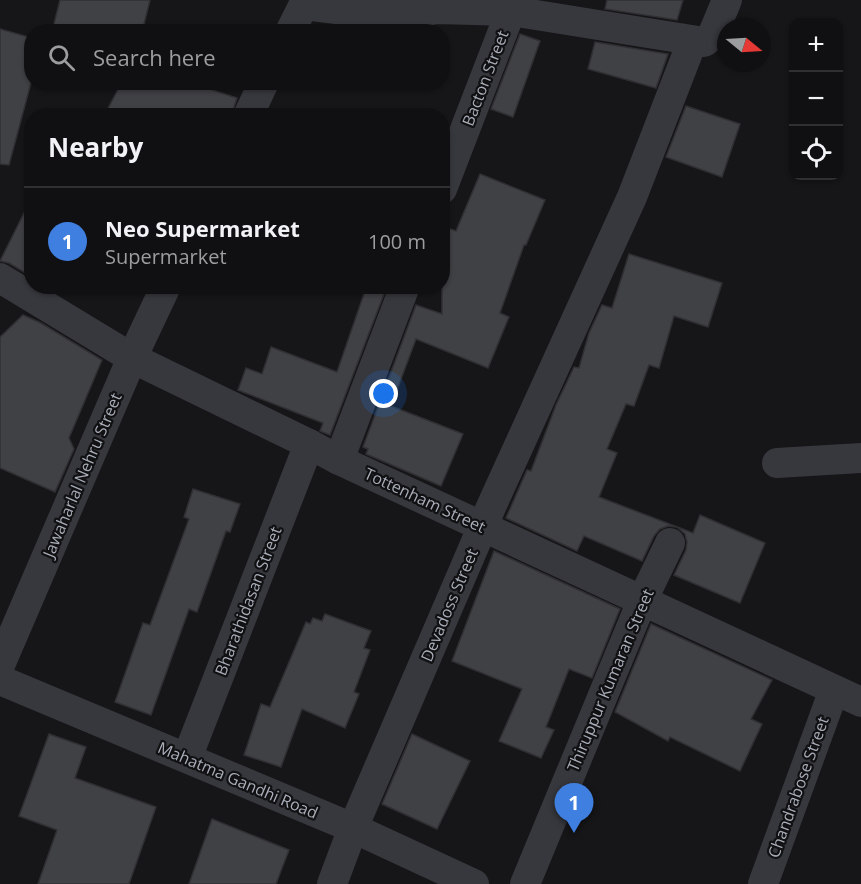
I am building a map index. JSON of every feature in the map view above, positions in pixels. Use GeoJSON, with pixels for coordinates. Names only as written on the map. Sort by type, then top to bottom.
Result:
{"type":"FeatureCollection","features":[{"type":"Feature","properties":{"kind":"street"},"geometry":{"type":"LineString","coordinates":[[294,24],[305,2],[377,14],[401,15],[446,8],[513,5],[692,42],[704,42],[708,40],[727,0]]}},
{"type":"Feature","properties":{"kind":"street","name":"Bacton Street"},"geometry":{"type":"LineString","coordinates":[[450,168],[513,5]]}},
{"type":"Feature","properties":{"kind":"street","name":"Devadoss Street"},"geometry":{"type":"LineString","coordinates":[[332,884],[353,828],[483,527],[632,197],[692,42]]}},
{"type":"Feature","properties":{"kind":"street"},"geometry":{"type":"LineString","coordinates":[[252,108],[260,90]]}},
{"type":"Feature","properties":{"kind":"street","name":"Tottenham Street"},"geometry":{"type":"LineString","coordinates":[[0,278],[24,293]]}},
{"type":"Feature","properties":{"kind":"street","name":"Tottenham Street"},"geometry":{"type":"LineString","coordinates":[[26,294],[132,358],[339,460],[861,702]]}},
{"type":"Feature","properties":{"kind":"street","name":"Jawaharlal Nehru Street"},"geometry":{"type":"LineString","coordinates":[[0,665],[132,358],[162,294]]}},
{"type":"Feature","properties":{"kind":"street"},"geometry":{"type":"LineString","coordinates":[[339,460],[402,294]]}},
{"type":"Feature","properties":{"kind":"street","name":"Bharathidasan Street"},"geometry":{"type":"LineString","coordinates":[[187,758],[309,444]]}},
{"type":"Feature","properties":{"kind":"street"},"geometry":{"type":"LineString","coordinates":[[777,463],[861,458]]}},
{"type":"Feature","properties":{"kind":"street","name":"Thiruppur Kumaran Street"},"geometry":{"type":"LineString","coordinates":[[525,884],[642,601],[670,543]]}},
{"type":"Feature","properties":{"kind":"street","name":"Mahatma Gandhi Road"},"geometry":{"type":"LineString","coordinates":[[0,680],[353,828],[474,884]]}},
{"type":"Feature","properties":{"kind":"street","name":"Chandrabose Street"},"geometry":{"type":"LineString","coordinates":[[763,884],[834,690]]}},
{"type":"Feature","properties":{"kind":"building"},"geometry":{"type":"Polygon","coordinates":[[[60,0],[150,0],[144,24],[54,24],[60,0]]]}},
{"type":"Feature","properties":{"kind":"building"},"geometry":{"type":"Polygon","coordinates":[[[607,0],[683,0],[677,20],[605,9],[607,0]]]}},
{"type":"Feature","properties":{"kind":"building"},"geometry":{"type":"Polygon","coordinates":[[[0,29],[24,36],[24,90],[29,90],[9,165],[0,164],[0,29]]]}},
{"type":"Feature","properties":{"kind":"building"},"geometry":{"type":"Polygon","coordinates":[[[520,34],[540,41],[513,117],[491,109],[520,34]]]}},
{"type":"Feature","properties":{"kind":"building"},"geometry":{"type":"Polygon","coordinates":[[[595,42],[668,54],[656,88],[588,69],[595,42]]]}},
{"type":"Feature","properties":{"kind":"building"},"geometry":{"type":"Polygon","coordinates":[[[118,90],[212,90],[237,98],[234,108],[108,108],[118,90]]]}},
{"type":"Feature","properties":{"kind":"building"},"geometry":{"type":"Polygon","coordinates":[[[686,106],[740,124],[722,177],[666,157],[686,106]]]}},
{"type":"Feature","properties":{"kind":"building"},"geometry":{"type":"Polygon","coordinates":[[[480,174],[545,200],[526,245],[524,245],[500,313],[509,317],[488,368],[416,339],[391,406],[463,434],[441,486],[366,454],[368,449],[363,447],[416,305],[442,314],[442,294],[450,294],[450,229],[456,231],[480,174]]]}},
{"type":"Feature","properties":{"kind":"building"},"geometry":{"type":"Polygon","coordinates":[[[24,213],[24,272],[9,263],[0,261],[24,213]]]}},
{"type":"Feature","properties":{"kind":"building"},"geometry":{"type":"Polygon","coordinates":[[[629,254],[722,283],[708,327],[674,316],[659,368],[649,365],[634,406],[626,404],[607,449],[617,453],[599,497],[693,533],[700,515],[765,543],[740,603],[674,575],[686,550],[687,542],[685,534],[677,527],[668,526],[660,529],[642,561],[584,536],[577,551],[506,518],[527,470],[531,471],[556,405],[574,367],[579,368],[589,333],[602,305],[612,308],[629,254]]]}},
{"type":"Feature","properties":{"kind":"building"},"geometry":{"type":"Polygon","coordinates":[[[364,294],[384,294],[330,435],[320,431],[323,423],[238,390],[246,368],[262,374],[271,347],[337,372],[364,294]]]}},
{"type":"Feature","properties":{"kind":"building"},"geometry":{"type":"Polygon","coordinates":[[[23,315],[41,323],[102,360],[69,438],[74,449],[55,492],[0,468],[0,337],[23,315]]]}},
{"type":"Feature","properties":{"kind":"building"},"geometry":{"type":"Polygon","coordinates":[[[193,489],[240,504],[230,532],[226,531],[197,612],[189,609],[151,715],[115,702],[143,623],[150,625],[189,519],[184,517],[193,489]]]}},
{"type":"Feature","properties":{"kind":"building"},"geometry":{"type":"Polygon","coordinates":[[[494,551],[620,609],[592,678],[569,669],[546,727],[554,730],[541,758],[499,741],[522,689],[452,661],[494,551]]]}},
{"type":"Feature","properties":{"kind":"building"},"geometry":{"type":"Polygon","coordinates":[[[325,614],[371,631],[364,648],[370,650],[354,692],[359,694],[345,728],[302,709],[281,767],[244,755],[261,704],[270,707],[306,622],[310,624],[313,618],[322,621],[325,614]]]}},
{"type":"Feature","properties":{"kind":"building"},"geometry":{"type":"Polygon","coordinates":[[[651,624],[772,680],[751,719],[762,724],[740,771],[670,737],[668,741],[615,712],[651,624]]]}},
{"type":"Feature","properties":{"kind":"building"},"geometry":{"type":"Polygon","coordinates":[[[49,734],[86,747],[75,778],[156,807],[129,884],[38,884],[57,830],[19,816],[49,734]]]}},
{"type":"Feature","properties":{"kind":"building"},"geometry":{"type":"Polygon","coordinates":[[[412,734],[470,761],[437,829],[382,804],[412,734]]]}},
{"type":"Feature","properties":{"kind":"building"},"geometry":{"type":"Polygon","coordinates":[[[212,819],[289,850],[276,884],[189,884],[212,819]]]}},
{"type":"Feature","properties":{"kind":"place","name":"Neo Supermarket"},"geometry":{"type":"Point","coordinates":[574,833]}}]}
